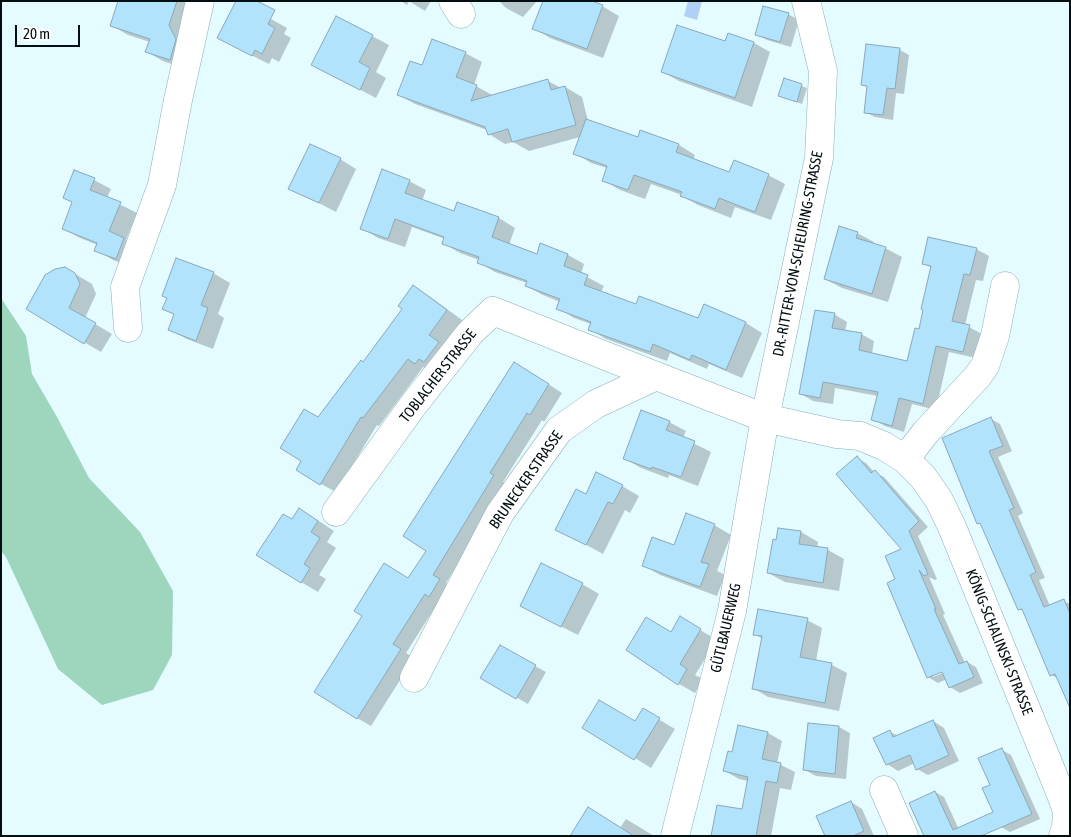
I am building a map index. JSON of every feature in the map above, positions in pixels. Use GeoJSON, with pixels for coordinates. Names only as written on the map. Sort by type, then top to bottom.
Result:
{"type":"FeatureCollection","features":[{"type":"Feature","properties":{"kind":"street"},"geometry":{"type":"LineString","coordinates":[[128,328],[125,287],[162,185],[178,100],[200,1]]}},
{"type":"Feature","properties":{"kind":"street","name":"DR.-RITTER-VON-SCHEURING-STRASSE"},"geometry":{"type":"LineString","coordinates":[[765,418],[819,158],[823,71],[806,1]]}},
{"type":"Feature","properties":{"kind":"street"},"geometry":{"type":"LineString","coordinates":[[905,459],[926,432],[985,366],[1005,286]]}},
{"type":"Feature","properties":{"kind":"street","name":"TOBLACHER STRASSE"},"geometry":{"type":"LineString","coordinates":[[336,512],[420,396],[470,333],[493,311],[656,376]]}},
{"type":"Feature","properties":{"kind":"street"},"geometry":{"type":"LineString","coordinates":[[656,376],[765,418]]}},
{"type":"Feature","properties":{"kind":"street","name":"BRUNECKER STRASSE"},"geometry":{"type":"LineString","coordinates":[[414,678],[500,513],[559,430],[596,404],[656,376]]}},
{"type":"Feature","properties":{"kind":"street","name":"KÖNIG-SCHALINSKI-STRASSE"},"geometry":{"type":"LineString","coordinates":[[765,418],[837,434],[860,436],[884,446],[905,459],[923,477],[939,500],[956,536],[1067,811],[1066,828],[1063,836]]}},
{"type":"Feature","properties":{"kind":"street","name":"GÜTLBAUERWEG"},"geometry":{"type":"LineString","coordinates":[[675,836],[732,611],[765,418]]}},
{"type":"Feature","properties":{"kind":"street"},"geometry":{"type":"LineString","coordinates":[[884,790],[904,836]]}},
{"type":"Feature","properties":{"kind":"green space"},"geometry":{"type":"Polygon","coordinates":[[[1,298],[26,336],[32,374],[89,478],[140,532],[173,591],[172,655],[153,690],[102,705],[58,669],[6,557],[1,551],[1,298]]]}},
{"type":"Feature","properties":{"kind":"water"},"geometry":{"type":"Polygon","coordinates":[[[688,1],[702,1],[697,20],[684,16],[688,1]]]}},
{"type":"Feature","properties":{"kind":"building"},"geometry":{"type":"Polygon","coordinates":[[[118,1],[177,1],[169,25],[176,39],[170,60],[145,52],[150,39],[110,26],[118,1]]]}},
{"type":"Feature","properties":{"kind":"building"},"geometry":{"type":"Polygon","coordinates":[[[236,1],[257,1],[275,10],[268,24],[275,28],[262,54],[255,50],[252,56],[217,38],[236,1]]]}},
{"type":"Feature","properties":{"kind":"building"},"geometry":{"type":"Polygon","coordinates":[[[543,1],[592,1],[603,5],[587,49],[532,29],[543,1]]]}},
{"type":"Feature","properties":{"kind":"building"},"geometry":{"type":"Polygon","coordinates":[[[763,6],[789,13],[780,42],[755,35],[763,6]]]}},
{"type":"Feature","properties":{"kind":"building"},"geometry":{"type":"Polygon","coordinates":[[[336,16],[373,35],[359,62],[370,68],[360,90],[311,65],[336,16]]]}},
{"type":"Feature","properties":{"kind":"building"},"geometry":{"type":"Polygon","coordinates":[[[677,25],[725,41],[728,33],[754,42],[735,98],[661,72],[677,25]]]}},
{"type":"Feature","properties":{"kind":"building"},"geometry":{"type":"Polygon","coordinates":[[[432,39],[466,52],[456,77],[477,85],[471,101],[548,79],[551,90],[565,86],[576,125],[512,142],[508,129],[488,135],[485,127],[397,95],[410,61],[422,65],[432,39]]]}},
{"type":"Feature","properties":{"kind":"building"},"geometry":{"type":"Polygon","coordinates":[[[866,44],[900,48],[895,89],[887,88],[883,115],[864,113],[867,86],[861,85],[866,44]]]}},
{"type":"Feature","properties":{"kind":"building"},"geometry":{"type":"Polygon","coordinates":[[[784,78],[802,84],[797,102],[778,96],[784,78]]]}},
{"type":"Feature","properties":{"kind":"building"},"geometry":{"type":"Polygon","coordinates":[[[586,119],[638,137],[640,130],[679,144],[676,152],[729,172],[734,160],[769,174],[755,212],[719,198],[715,209],[680,196],[682,192],[634,175],[628,190],[602,181],[607,166],[573,154],[586,119]]]}},
{"type":"Feature","properties":{"kind":"building"},"geometry":{"type":"Polygon","coordinates":[[[310,144],[341,158],[319,203],[288,189],[310,144]]]}},
{"type":"Feature","properties":{"kind":"building"},"geometry":{"type":"Polygon","coordinates":[[[382,169],[410,180],[405,193],[454,211],[457,202],[499,217],[492,237],[537,254],[540,243],[568,254],[564,266],[588,275],[584,285],[636,304],[639,296],[698,318],[704,304],[746,322],[726,370],[692,355],[690,360],[653,344],[650,352],[588,330],[591,322],[556,309],[560,299],[525,286],[527,281],[477,263],[479,257],[442,244],[444,237],[395,219],[388,239],[360,229],[382,169]]]}},
{"type":"Feature","properties":{"kind":"building"},"geometry":{"type":"Polygon","coordinates":[[[74,170],[95,178],[90,190],[121,202],[109,231],[124,238],[116,259],[94,251],[97,243],[62,229],[72,202],[63,198],[74,170]]]}},
{"type":"Feature","properties":{"kind":"building"},"geometry":{"type":"Polygon","coordinates":[[[839,226],[858,232],[856,238],[886,247],[872,294],[824,279],[839,226]]]}},
{"type":"Feature","properties":{"kind":"building"},"geometry":{"type":"Polygon","coordinates":[[[928,237],[977,248],[970,275],[964,274],[952,321],[970,325],[963,352],[936,346],[923,404],[899,398],[892,426],[871,420],[878,392],[823,382],[820,398],[799,394],[815,310],[835,313],[832,328],[862,333],[859,350],[907,361],[915,328],[919,329],[923,310],[921,309],[931,266],[922,264],[928,237]]]}},
{"type":"Feature","properties":{"kind":"building"},"geometry":{"type":"Polygon","coordinates":[[[176,258],[214,272],[201,305],[208,308],[196,341],[168,330],[174,314],[162,309],[167,298],[162,296],[176,258]]]}},
{"type":"Feature","properties":{"kind":"building"},"geometry":{"type":"Polygon","coordinates":[[[65,267],[75,273],[80,284],[69,308],[96,323],[84,344],[26,309],[45,275],[55,269],[65,267]]]}},
{"type":"Feature","properties":{"kind":"building"},"geometry":{"type":"Polygon","coordinates":[[[413,285],[447,310],[429,335],[439,342],[424,362],[419,359],[415,364],[408,359],[363,418],[361,417],[320,485],[296,470],[301,461],[280,448],[304,409],[318,417],[361,360],[363,362],[402,309],[398,306],[413,285]]]}},
{"type":"Feature","properties":{"kind":"building"},"geometry":{"type":"Polygon","coordinates":[[[514,362],[549,384],[530,415],[527,413],[490,473],[494,475],[433,575],[440,579],[429,597],[425,594],[393,644],[401,649],[357,719],[314,692],[362,616],[354,611],[384,563],[408,578],[426,551],[403,536],[514,362]]]}},
{"type":"Feature","properties":{"kind":"building"},"geometry":{"type":"Polygon","coordinates":[[[641,410],[670,421],[666,430],[695,441],[681,477],[623,459],[641,410]]]}},
{"type":"Feature","properties":{"kind":"building"},"geometry":{"type":"Polygon","coordinates":[[[991,417],[1003,446],[989,451],[1014,508],[1009,510],[1036,572],[1030,575],[1044,607],[1064,599],[1070,614],[1070,708],[1055,674],[1050,676],[1022,609],[1018,610],[980,523],[977,524],[942,438],[991,417]]]}},
{"type":"Feature","properties":{"kind":"building"},"geometry":{"type":"Polygon","coordinates":[[[857,456],[871,473],[875,470],[919,521],[909,531],[928,574],[924,576],[919,570],[959,664],[967,661],[974,677],[949,688],[942,672],[927,678],[887,583],[895,579],[885,556],[901,549],[836,474],[857,456]]]}},
{"type":"Feature","properties":{"kind":"building"},"geometry":{"type":"Polygon","coordinates":[[[596,472],[623,485],[613,504],[608,502],[586,545],[555,530],[576,489],[586,494],[596,472]]]}},
{"type":"Feature","properties":{"kind":"building"},"geometry":{"type":"Polygon","coordinates":[[[299,508],[318,521],[311,532],[320,538],[304,564],[310,568],[301,583],[256,555],[283,514],[292,519],[299,508]]]}},
{"type":"Feature","properties":{"kind":"building"},"geometry":{"type":"Polygon","coordinates":[[[686,513],[715,524],[701,562],[709,564],[700,587],[642,566],[652,537],[674,545],[686,513]]]}},
{"type":"Feature","properties":{"kind":"building"},"geometry":{"type":"Polygon","coordinates":[[[778,528],[801,531],[799,544],[828,548],[823,583],[767,573],[773,539],[776,540],[778,528]]]}},
{"type":"Feature","properties":{"kind":"building"},"geometry":{"type":"Polygon","coordinates":[[[541,563],[583,583],[561,627],[520,606],[541,563]]]}},
{"type":"Feature","properties":{"kind":"building"},"geometry":{"type":"Polygon","coordinates":[[[758,609],[808,618],[800,657],[832,663],[825,703],[752,689],[762,636],[753,635],[758,609]]]}},
{"type":"Feature","properties":{"kind":"building"},"geometry":{"type":"Polygon","coordinates":[[[680,616],[701,629],[680,664],[687,669],[678,685],[626,650],[646,617],[671,632],[680,616]]]}},
{"type":"Feature","properties":{"kind":"building"},"geometry":{"type":"Polygon","coordinates":[[[500,645],[536,665],[516,699],[480,678],[500,645]]]}},
{"type":"Feature","properties":{"kind":"building"},"geometry":{"type":"Polygon","coordinates":[[[599,700],[635,721],[643,708],[660,718],[634,760],[582,728],[599,700]]]}},
{"type":"Feature","properties":{"kind":"building"},"geometry":{"type":"Polygon","coordinates":[[[933,720],[949,755],[916,770],[910,755],[886,765],[873,738],[890,730],[893,737],[933,720]]]}},
{"type":"Feature","properties":{"kind":"building"},"geometry":{"type":"Polygon","coordinates":[[[808,723],[839,726],[835,774],[803,770],[808,723]]]}},
{"type":"Feature","properties":{"kind":"building"},"geometry":{"type":"Polygon","coordinates":[[[738,725],[768,732],[762,759],[781,763],[777,783],[766,781],[756,836],[711,836],[717,805],[742,809],[748,777],[723,771],[728,751],[732,752],[738,725]]]}},
{"type":"Feature","properties":{"kind":"building"},"geometry":{"type":"Polygon","coordinates":[[[1002,748],[1032,814],[981,836],[924,836],[909,803],[935,791],[953,830],[993,812],[982,788],[990,785],[978,758],[1002,748]]]}},
{"type":"Feature","properties":{"kind":"building"},"geometry":{"type":"Polygon","coordinates":[[[851,801],[864,831],[853,836],[825,836],[816,816],[851,801]]]}},
{"type":"Feature","properties":{"kind":"building"},"geometry":{"type":"Polygon","coordinates":[[[588,807],[634,836],[570,836],[588,807]]]}}]}
